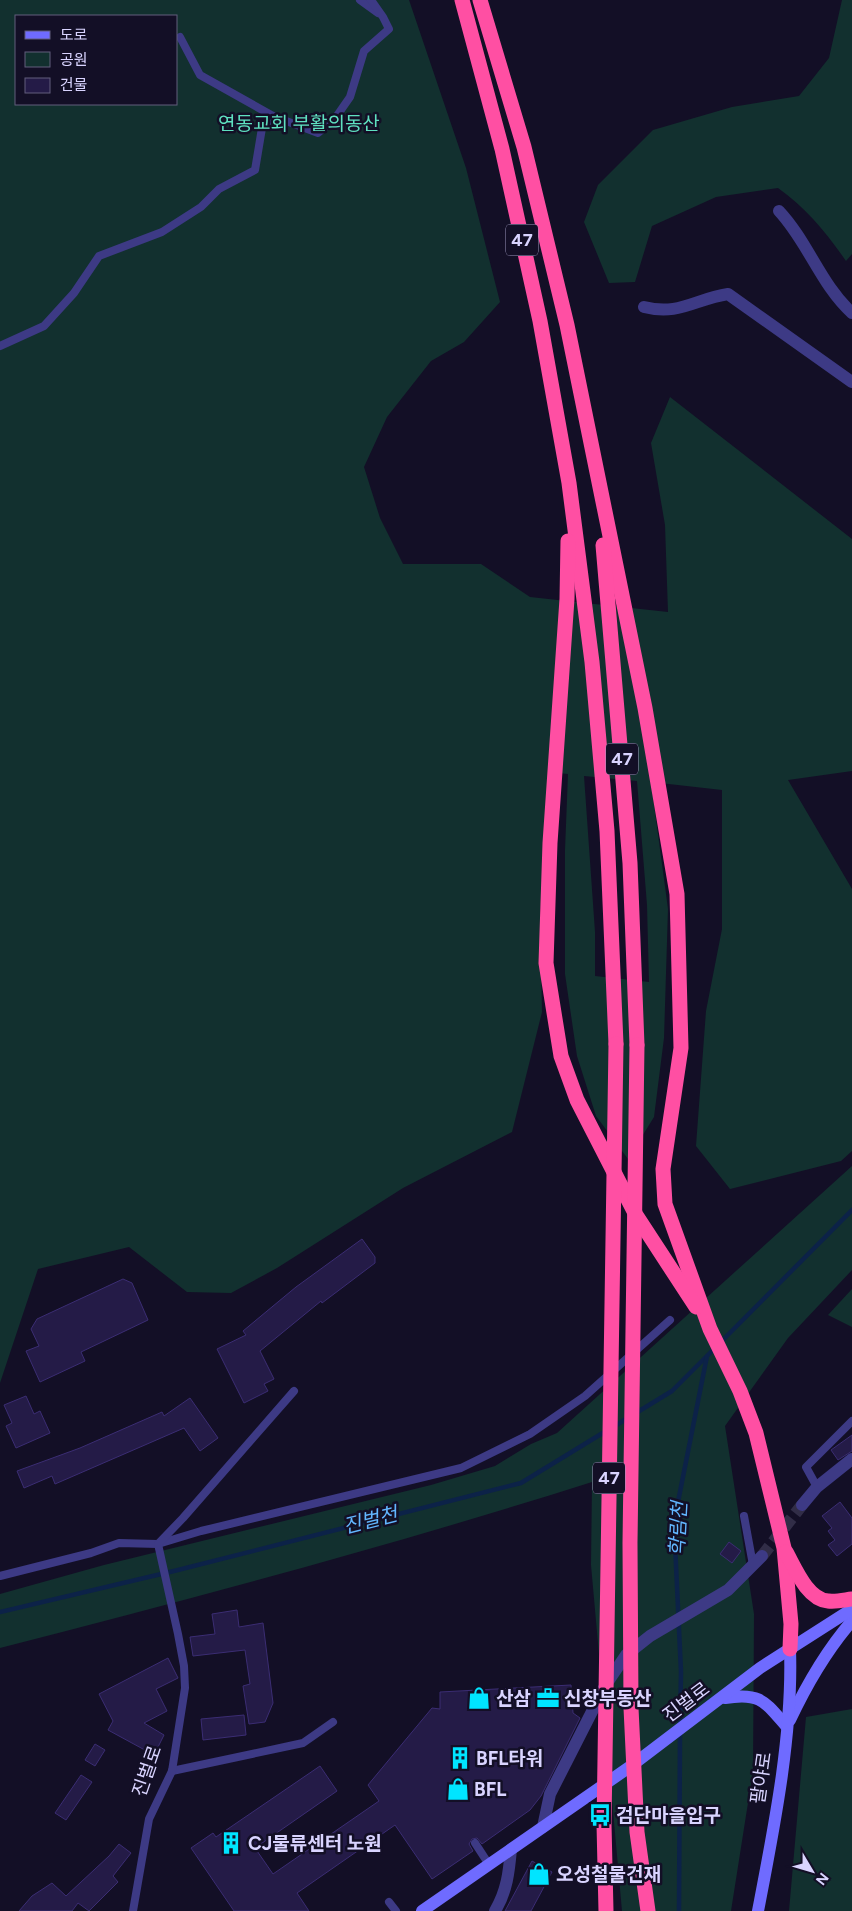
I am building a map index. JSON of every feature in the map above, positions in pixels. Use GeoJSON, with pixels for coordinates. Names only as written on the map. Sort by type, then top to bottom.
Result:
{"type":"FeatureCollection","features":[{"type":"Feature","properties":{"kind":"highway","name":"47"},"geometry":{"type":"LineString","coordinates":[[462,0],[502,149],[540,321],[569,484],[592,662],[606,822],[616,1044],[604,1824],[606,1911]]}},
{"type":"Feature","properties":{"kind":"highway","name":"47"},"geometry":{"type":"LineString","coordinates":[[480,0],[524,147],[567,325],[597,474],[625,804],[637,1045],[630,1543],[630,1708],[637,1832],[648,1911]]}},
{"type":"Feature","properties":{"kind":"highway"},"geometry":{"type":"LineString","coordinates":[[597,474],[645,708],[677,894],[681,1048],[663,1169],[665,1204],[710,1329],[740,1391],[756,1433],[784,1548],[791,1624],[790,1649]]}},
{"type":"Feature","properties":{"kind":"highway"},"geometry":{"type":"LineString","coordinates":[[569,484],[567,599],[550,843],[546,963],[561,1056],[577,1100],[636,1215],[710,1329]]}},
{"type":"Feature","properties":{"kind":"highway"},"geometry":{"type":"LineString","coordinates":[[784,1548],[805,1586],[815,1596],[827,1601],[852,1599]]}},
{"type":"Feature","properties":{"kind":"street"},"geometry":{"type":"LineString","coordinates":[[779,211],[789,222],[813,257],[839,301],[852,313]]}},
{"type":"Feature","properties":{"kind":"street"},"geometry":{"type":"LineString","coordinates":[[644,307],[655,310],[680,309],[711,297],[728,294],[852,382]]}},
{"type":"Feature","properties":{"kind":"street"},"geometry":{"type":"LineString","coordinates":[[802,1506],[817,1487],[852,1459]]}},
{"type":"Feature","properties":{"kind":"street"},"geometry":{"type":"LineString","coordinates":[[539,1830],[550,1794],[605,1686],[626,1655],[650,1636],[714,1600],[728,1590],[758,1560]]}},
{"type":"Feature","properties":{"kind":"street","name":"진벌로"},"geometry":{"type":"LineString","coordinates":[[422,1911],[488,1863],[631,1766],[723,1698],[760,1668],[852,1609]]}},
{"type":"Feature","properties":{"kind":"street"},"geometry":{"type":"LineString","coordinates":[[723,1698],[741,1695],[763,1700],[787,1727],[804,1690],[833,1643],[852,1621]]}},
{"type":"Feature","properties":{"kind":"street","name":"팔야로"},"geometry":{"type":"LineString","coordinates":[[758,1911],[771,1843],[787,1727],[791,1676],[790,1649]]}},
{"type":"Feature","properties":{"kind":"street"},"geometry":{"type":"LineString","coordinates":[[495,1911],[504,1896],[509,1878],[510,1849]]}},
{"type":"Feature","properties":{"kind":"lane"},"geometry":{"type":"LineString","coordinates":[[360,0],[384,17]]}},
{"type":"Feature","properties":{"kind":"lane"},"geometry":{"type":"LineString","coordinates":[[180,37],[200,75],[273,116],[318,133],[334,120],[350,97],[364,51],[389,29],[384,17],[371,0]]}},
{"type":"Feature","properties":{"kind":"lane"},"geometry":{"type":"LineString","coordinates":[[0,346],[44,326],[74,293],[99,256],[162,232],[201,207],[219,189],[255,170],[262,128],[273,116]]}},
{"type":"Feature","properties":{"kind":"lane"},"geometry":{"type":"LineString","coordinates":[[0,1576],[91,1553],[120,1543],[158,1544],[200,1530],[462,1468],[530,1434],[585,1396],[670,1320]]}},
{"type":"Feature","properties":{"kind":"lane"},"geometry":{"type":"LineString","coordinates":[[158,1544],[294,1391]]}},
{"type":"Feature","properties":{"kind":"lane"},"geometry":{"type":"LineString","coordinates":[[817,1487],[806,1467],[852,1421]]}},
{"type":"Feature","properties":{"kind":"lane"},"geometry":{"type":"LineString","coordinates":[[744,1516],[758,1560]]}},
{"type":"Feature","properties":{"kind":"lane","name":"진벌로"},"geometry":{"type":"LineString","coordinates":[[133,1911],[150,1819],[172,1771],[184,1688],[184,1666],[158,1544]]}},
{"type":"Feature","properties":{"kind":"lane"},"geometry":{"type":"LineString","coordinates":[[172,1771],[304,1743],[333,1722]]}},
{"type":"Feature","properties":{"kind":"lane"},"geometry":{"type":"LineString","coordinates":[[475,1843],[488,1863]]}},
{"type":"Feature","properties":{"kind":"lane"},"geometry":{"type":"LineString","coordinates":[[389,1902],[396,1911]]}},
{"type":"Feature","properties":{"kind":"green space","name":"연동교회 부활의동산"},"geometry":{"type":"Polygon","coordinates":[[[0,0],[409,0],[466,168],[500,302],[464,342],[431,361],[387,417],[364,467],[380,518],[403,564],[481,564],[530,597],[668,612],[665,525],[651,443],[670,397],[852,539],[852,771],[788,780],[852,889],[852,1151],[841,1161],[730,1189],[696,1146],[706,1011],[722,929],[722,790],[651,782],[668,909],[664,1038],[654,1117],[628,1159],[596,1116],[577,1056],[565,974],[565,850],[568,774],[558,773],[540,911],[542,1012],[512,1132],[403,1188],[277,1268],[231,1293],[187,1292],[129,1247],[38,1269],[0,1383],[0,0]],[[584,776],[595,932],[595,976],[649,982],[647,905],[637,781],[584,776]]]}},
{"type":"Feature","properties":{"kind":"green space"},"geometry":{"type":"Polygon","coordinates":[[[842,0],[852,0],[852,254],[846,261],[815,221],[778,188],[716,197],[652,226],[635,282],[609,283],[584,222],[598,185],[653,130],[732,107],[799,96],[829,58],[842,0]]]}},
{"type":"Feature","properties":{"kind":"green space"},"geometry":{"type":"Polygon","coordinates":[[[852,1166],[852,1270],[788,1338],[725,1426],[754,1614],[753,1771],[731,1911],[622,1911],[591,1565],[592,1482],[298,1569],[0,1648],[0,1594],[104,1565],[431,1485],[495,1466],[531,1444],[557,1433],[852,1166]]]}},
{"type":"Feature","properties":{"kind":"green space"},"geometry":{"type":"Polygon","coordinates":[[[852,1289],[852,1327],[828,1315],[852,1289]]]}},
{"type":"Feature","properties":{"kind":"green space"},"geometry":{"type":"Polygon","coordinates":[[[852,1709],[852,1911],[789,1911],[806,1717],[852,1709]]]}},
{"type":"Feature","properties":{"kind":"building"},"geometry":{"type":"Polygon","coordinates":[[[362,1239],[375,1257],[375,1263],[322,1303],[321,1301],[260,1351],[274,1379],[264,1384],[268,1391],[244,1403],[217,1349],[246,1335],[243,1331],[296,1287],[362,1239]]]}},
{"type":"Feature","properties":{"kind":"building"},"geometry":{"type":"Polygon","coordinates":[[[123,1279],[132,1283],[148,1320],[81,1352],[85,1361],[40,1382],[26,1351],[39,1346],[31,1329],[37,1319],[123,1279]]]}},
{"type":"Feature","properties":{"kind":"building"},"geometry":{"type":"Polygon","coordinates":[[[26,1396],[34,1414],[40,1411],[50,1433],[16,1448],[6,1426],[12,1423],[4,1405],[26,1396]]]}},
{"type":"Feature","properties":{"kind":"building"},"geometry":{"type":"Polygon","coordinates":[[[190,1398],[218,1438],[200,1451],[184,1428],[55,1484],[52,1476],[24,1488],[17,1471],[80,1448],[162,1412],[164,1416],[190,1398]]]}},
{"type":"Feature","properties":{"kind":"building"},"geometry":{"type":"Polygon","coordinates":[[[852,1435],[852,1451],[838,1460],[831,1450],[852,1435]]]}},
{"type":"Feature","properties":{"kind":"building"},"geometry":{"type":"Polygon","coordinates":[[[840,1502],[852,1518],[852,1544],[837,1556],[828,1545],[835,1540],[828,1531],[832,1528],[822,1516],[840,1502]]]}},
{"type":"Feature","properties":{"kind":"building"},"geometry":{"type":"Polygon","coordinates":[[[729,1542],[741,1551],[732,1563],[720,1554],[729,1542]]]}},
{"type":"Feature","properties":{"kind":"building"},"geometry":{"type":"Polygon","coordinates":[[[237,1610],[239,1627],[263,1623],[273,1703],[265,1722],[249,1724],[243,1686],[250,1684],[245,1650],[193,1656],[190,1637],[215,1634],[212,1614],[237,1610]]]}},
{"type":"Feature","properties":{"kind":"building"},"geometry":{"type":"Polygon","coordinates":[[[168,1658],[178,1678],[156,1689],[167,1711],[144,1723],[164,1735],[154,1755],[108,1730],[113,1721],[99,1694],[168,1658]]]}},
{"type":"Feature","properties":{"kind":"building"},"geometry":{"type":"Polygon","coordinates":[[[571,1685],[573,1713],[580,1718],[541,1796],[530,1810],[482,1844],[477,1838],[472,1839],[469,1844],[473,1851],[432,1879],[395,1825],[297,1893],[309,1911],[234,1911],[191,1848],[213,1833],[216,1837],[320,1766],[337,1791],[255,1848],[273,1874],[379,1801],[368,1785],[432,1708],[440,1709],[440,1692],[571,1685]]]}},
{"type":"Feature","properties":{"kind":"building"},"geometry":{"type":"Polygon","coordinates":[[[244,1715],[246,1735],[203,1740],[201,1719],[244,1715]]]}},
{"type":"Feature","properties":{"kind":"building"},"geometry":{"type":"Polygon","coordinates":[[[95,1744],[105,1750],[95,1766],[85,1760],[95,1744]]]}},
{"type":"Feature","properties":{"kind":"building"},"geometry":{"type":"Polygon","coordinates":[[[81,1775],[92,1782],[66,1820],[55,1813],[81,1775]]]}},
{"type":"Feature","properties":{"kind":"building"},"geometry":{"type":"Polygon","coordinates":[[[119,1844],[131,1853],[113,1876],[118,1882],[89,1911],[78,1903],[72,1911],[19,1911],[32,1896],[52,1883],[66,1896],[109,1856],[119,1844]]]}},
{"type":"Feature","properties":{"kind":"building"},"geometry":{"type":"Polygon","coordinates":[[[532,1861],[552,1872],[531,1911],[505,1911],[532,1861]]]}},
{"type":"Feature","properties":{"kind":"waterway","name":"학림천"},"geometry":{"type":"LineString","coordinates":[[680,1725],[681,1672],[674,1522],[707,1356],[852,1210]]}},
{"type":"Feature","properties":{"kind":"waterway","name":"진벌천"},"geometry":{"type":"LineString","coordinates":[[636,1413],[672,1391],[706,1357]]}},
{"type":"Feature","properties":{"kind":"waterway","name":"진벌천"},"geometry":{"type":"LineString","coordinates":[[615,1426],[629,1417]]}},
{"type":"Feature","properties":{"kind":"waterway","name":"진벌천"},"geometry":{"type":"LineString","coordinates":[[0,1612],[174,1571],[521,1483],[606,1431]]}},
{"type":"Feature","properties":{"kind":"waterway","name":"학림천"},"geometry":{"type":"LineString","coordinates":[[679,1911],[680,1732]]}},
{"type":"Feature","properties":{"kind":"tunnel"},"geometry":{"type":"LineString","coordinates":[[762,1556],[802,1505]]}},
{"type":"Feature","properties":{"kind":"place","name":"산삼"},"geometry":{"type":"Point","coordinates":[479,1698]}},
{"type":"Feature","properties":{"kind":"place","name":"신창부동산"},"geometry":{"type":"Point","coordinates":[548,1698]}},
{"type":"Feature","properties":{"kind":"place","name":"BFL타워"},"geometry":{"type":"Point","coordinates":[460,1758]}},
{"type":"Feature","properties":{"kind":"place","name":"BFL"},"geometry":{"type":"Point","coordinates":[458,1789]}},
{"type":"Feature","properties":{"kind":"place","name":"검단마을입구"},"geometry":{"type":"Point","coordinates":[600,1815]}},
{"type":"Feature","properties":{"kind":"place","name":"CJ물류센터 노원"},"geometry":{"type":"Point","coordinates":[231,1843]}},
{"type":"Feature","properties":{"kind":"place","name":"오성철물건재"},"geometry":{"type":"Point","coordinates":[539,1874]}}]}
